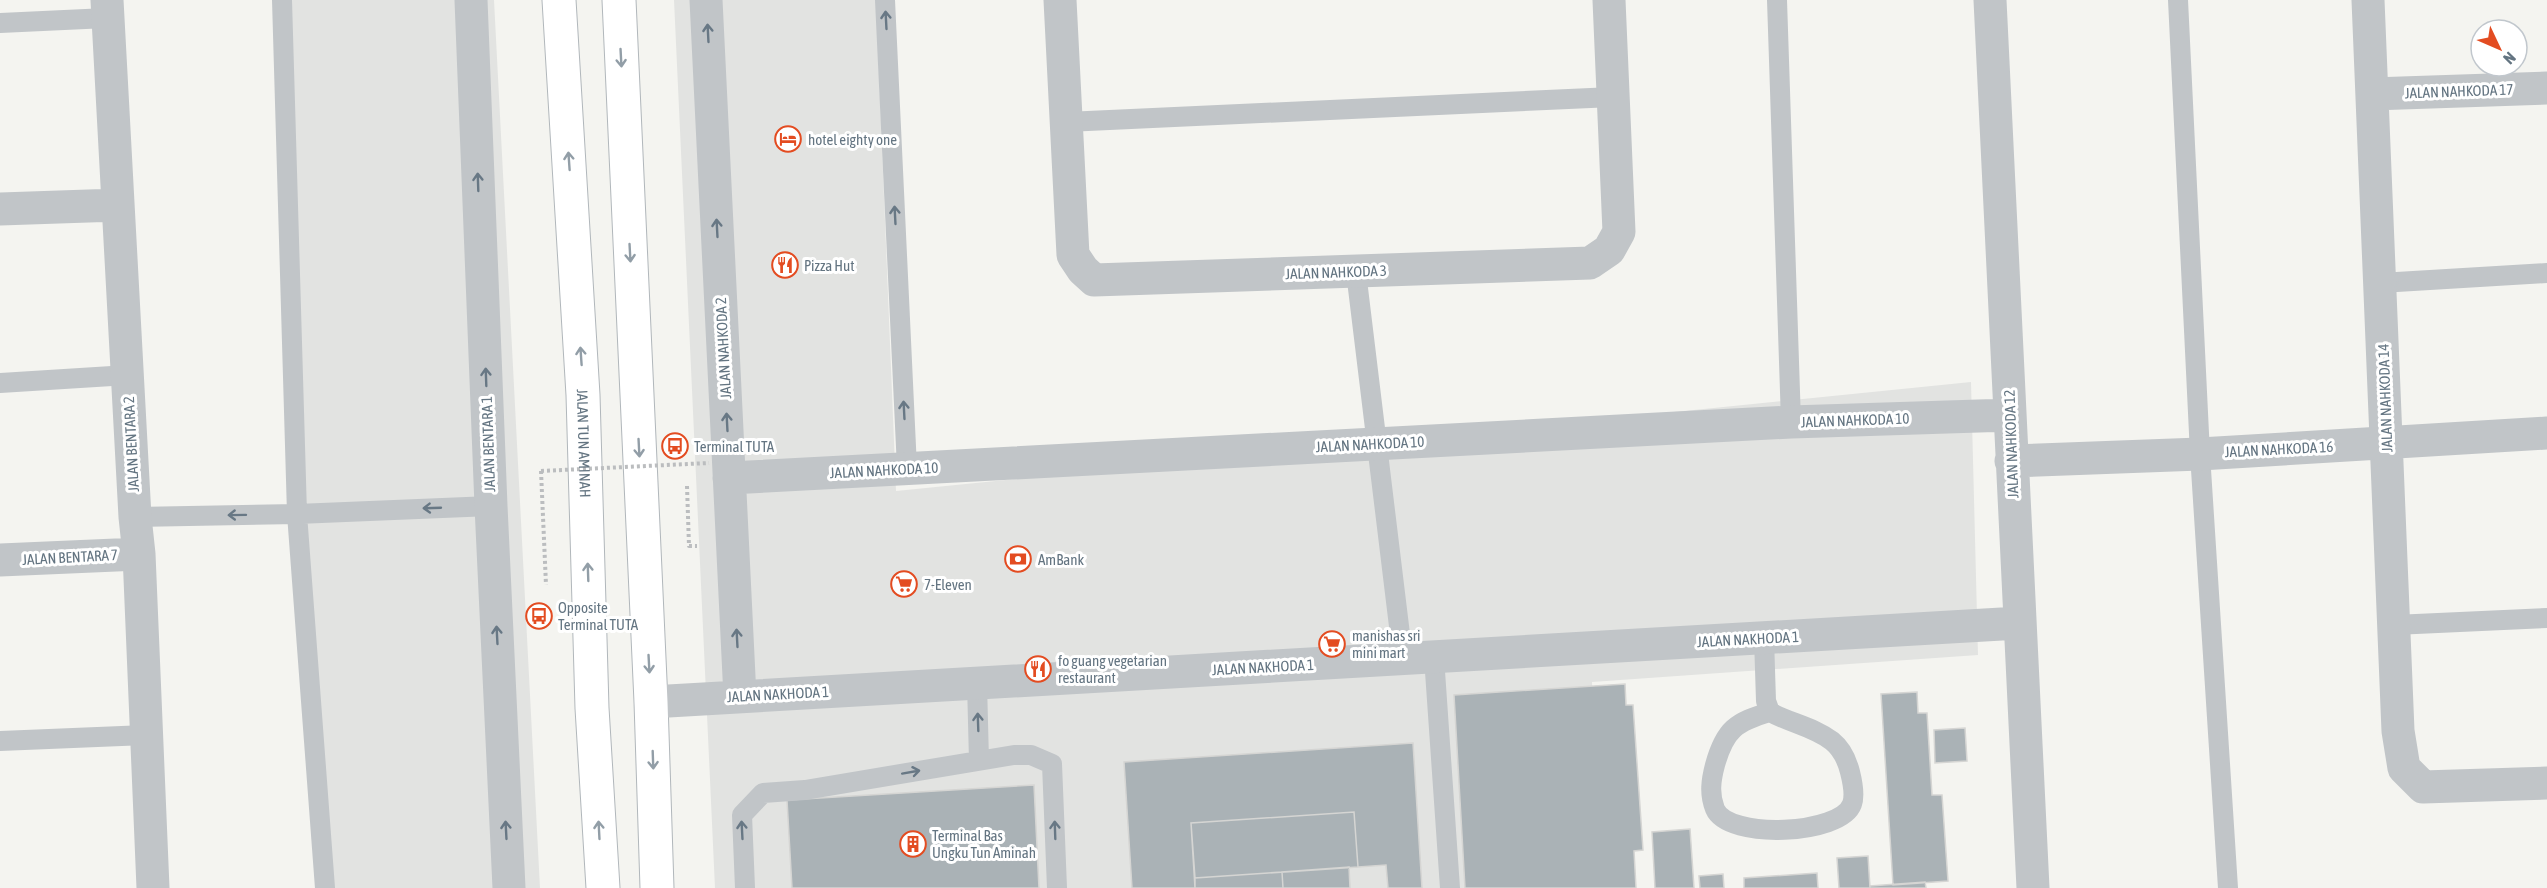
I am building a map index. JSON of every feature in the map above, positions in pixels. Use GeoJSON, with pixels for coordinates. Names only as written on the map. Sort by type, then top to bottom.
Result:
{"type":"FeatureCollection","features":[{"type":"Feature","properties":{"kind":"main road","name":"JALAN TUN AMINAH"},"geometry":{"type":"LineString","coordinates":[[559,0],[583,395],[592,708],[603,888]]}},
{"type":"Feature","properties":{"kind":"main road"},"geometry":{"type":"LineString","coordinates":[[619,0],[651,702],[657,888]]}},
{"type":"Feature","properties":{"kind":"street","name":"JALAN BENTARA 1"},"geometry":{"type":"LineString","coordinates":[[471,0],[509,888]]}},
{"type":"Feature","properties":{"kind":"street","name":"JALAN NAHKODA 2"},"geometry":{"type":"LineString","coordinates":[[706,0],[719,470],[740,696]]}},
{"type":"Feature","properties":{"kind":"street","name":"JALAN NAHKODA 3"},"geometry":{"type":"LineString","coordinates":[[1060,0],[1073,255],[1083,270],[1094,280],[1590,263],[1609,250],[1619,232],[1609,0]]}},
{"type":"Feature","properties":{"kind":"street","name":"JALAN NAHKODA 12"},"geometry":{"type":"LineString","coordinates":[[1990,0],[2033,888]]}},
{"type":"Feature","properties":{"kind":"street","name":"JALAN NAHKODA 14"},"geometry":{"type":"LineString","coordinates":[[2368,0],[2398,731],[2404,768],[2423,787],[2547,783]]}},
{"type":"Feature","properties":{"kind":"street","name":"JALAN BENTARA 2"},"geometry":{"type":"LineString","coordinates":[[107,9],[135,517],[139,554],[153,888]]}},
{"type":"Feature","properties":{"kind":"street","name":"JALAN NAHKODA 17"},"geometry":{"type":"LineString","coordinates":[[2372,93],[2547,88]]}},
{"type":"Feature","properties":{"kind":"street"},"geometry":{"type":"LineString","coordinates":[[0,209],[118,205]]}},
{"type":"Feature","properties":{"kind":"street","name":"JALAN NAHKODA 10"},"geometry":{"type":"LineString","coordinates":[[719,470],[907,468],[1791,422],[2010,415]]}},
{"type":"Feature","properties":{"kind":"street","name":"JALAN NAHKODA 16"},"geometry":{"type":"LineString","coordinates":[[2011,460],[2200,453],[2547,433]]}},
{"type":"Feature","properties":{"kind":"street","name":"JALAN BENTARA 7"},"geometry":{"type":"LineString","coordinates":[[0,560],[139,554]]}},
{"type":"Feature","properties":{"kind":"street","name":"JALAN NAKHODA 1"},"geometry":{"type":"LineString","coordinates":[[651,702],[2019,623]]}},
{"type":"Feature","properties":{"kind":"lane"},"geometry":{"type":"LineString","coordinates":[[282,0],[297,514],[325,888]]}},
{"type":"Feature","properties":{"kind":"lane"},"geometry":{"type":"LineString","coordinates":[[885,0],[907,468]]}},
{"type":"Feature","properties":{"kind":"lane"},"geometry":{"type":"LineString","coordinates":[[1777,0],[1791,422]]}},
{"type":"Feature","properties":{"kind":"lane"},"geometry":{"type":"LineString","coordinates":[[2178,0],[2200,453],[2228,888]]}},
{"type":"Feature","properties":{"kind":"lane"},"geometry":{"type":"LineString","coordinates":[[0,23],[107,9]]}},
{"type":"Feature","properties":{"kind":"lane"},"geometry":{"type":"LineString","coordinates":[[1066,122],[1613,97]]}},
{"type":"Feature","properties":{"kind":"lane"},"geometry":{"type":"LineString","coordinates":[[1356,272],[1377,443],[1418,658],[1450,888]]}},
{"type":"Feature","properties":{"kind":"lane"},"geometry":{"type":"LineString","coordinates":[[2380,283],[2547,273]]}},
{"type":"Feature","properties":{"kind":"lane"},"geometry":{"type":"LineString","coordinates":[[0,383],[128,375]]}},
{"type":"Feature","properties":{"kind":"lane"},"geometry":{"type":"LineString","coordinates":[[135,517],[297,514],[491,506]]}},
{"type":"Feature","properties":{"kind":"lane"},"geometry":{"type":"LineString","coordinates":[[2394,625],[2547,618]]}},
{"type":"Feature","properties":{"kind":"lane"},"geometry":{"type":"LineString","coordinates":[[1764,638],[1766,701],[1770,712],[1833,741],[1846,757],[1852,780],[1852,804],[1844,814],[1827,824],[1791,829],[1755,830],[1730,824],[1716,811],[1710,785],[1719,752],[1728,732],[1745,720],[1770,712]]}},
{"type":"Feature","properties":{"kind":"lane"},"geometry":{"type":"LineString","coordinates":[[977,683],[980,761]]}},
{"type":"Feature","properties":{"kind":"lane"},"geometry":{"type":"LineString","coordinates":[[0,741],[146,735]]}},
{"type":"Feature","properties":{"kind":"lane"},"geometry":{"type":"LineString","coordinates":[[745,888],[742,815],[764,793],[805,790],[1014,755],[1031,755],[1052,764],[1057,888]]}},
{"type":"Feature","properties":{"kind":"path"},"geometry":{"type":"LineString","coordinates":[[546,585],[542,471],[719,470]]}},
{"type":"Feature","properties":{"kind":"shaded area"},"geometry":{"type":"Polygon","coordinates":[[[280,0],[494,0],[540,888],[320,888],[280,0]]]}},
{"type":"Feature","properties":{"kind":"shaded area"},"geometry":{"type":"Polygon","coordinates":[[[674,0],[876,0],[896,491],[1971,382],[1978,655],[1592,682],[1599,888],[715,888],[674,0]]]}},
{"type":"Feature","properties":{"kind":"building"},"geometry":{"type":"Polygon","coordinates":[[[1625,684],[1626,705],[1633,705],[1643,850],[1634,851],[1636,888],[1465,888],[1454,695],[1625,684]]]}},
{"type":"Feature","properties":{"kind":"building"},"geometry":{"type":"Polygon","coordinates":[[[1917,692],[1918,713],[1927,713],[1932,795],[1942,795],[1948,881],[1893,885],[1881,694],[1917,692]]]}},
{"type":"Feature","properties":{"kind":"building"},"geometry":{"type":"Polygon","coordinates":[[[1965,728],[1967,761],[1935,763],[1934,730],[1965,728]]]}},
{"type":"Feature","properties":{"kind":"building"},"geometry":{"type":"Polygon","coordinates":[[[1413,743],[1422,888],[1388,888],[1386,865],[1358,867],[1354,812],[1191,823],[1195,888],[1132,888],[1124,762],[1413,743]]]}},
{"type":"Feature","properties":{"kind":"building","name":"Terminal Bas Ungku Tun Aminah"},"geometry":{"type":"Polygon","coordinates":[[[1034,785],[1039,888],[792,888],[787,800],[1034,785]]]}},
{"type":"Feature","properties":{"kind":"building"},"geometry":{"type":"Polygon","coordinates":[[[1354,812],[1358,867],[1195,878],[1191,823],[1354,812]]]}},
{"type":"Feature","properties":{"kind":"building"},"geometry":{"type":"Polygon","coordinates":[[[1690,829],[1694,888],[1655,888],[1652,832],[1690,829]]]}},
{"type":"Feature","properties":{"kind":"building"},"geometry":{"type":"Polygon","coordinates":[[[1868,856],[1870,888],[1839,888],[1837,858],[1868,856]]]}},
{"type":"Feature","properties":{"kind":"building"},"geometry":{"type":"Polygon","coordinates":[[[1349,867],[1350,888],[1283,888],[1282,872],[1349,867]]]}},
{"type":"Feature","properties":{"kind":"building"},"geometry":{"type":"Polygon","coordinates":[[[1282,872],[1283,888],[1195,888],[1195,878],[1282,872]]]}},
{"type":"Feature","properties":{"kind":"building"},"geometry":{"type":"Polygon","coordinates":[[[1817,873],[1818,888],[1744,888],[1744,878],[1817,873]]]}},
{"type":"Feature","properties":{"kind":"building"},"geometry":{"type":"Polygon","coordinates":[[[1723,874],[1724,888],[1700,888],[1699,876],[1723,874]]]}},
{"type":"Feature","properties":{"kind":"building"},"geometry":{"type":"Polygon","coordinates":[[[1925,882],[1926,888],[1870,888],[1870,886],[1925,882]]]}},
{"type":"Feature","properties":{"kind":"place","name":"hotel eighty one"},"geometry":{"type":"Point","coordinates":[788,139]}},
{"type":"Feature","properties":{"kind":"place","name":"Pizza Hut"},"geometry":{"type":"Point","coordinates":[785,265]}},
{"type":"Feature","properties":{"kind":"place","name":"Terminal TUTA"},"geometry":{"type":"Point","coordinates":[675,446]}},
{"type":"Feature","properties":{"kind":"place","name":"AmBank"},"geometry":{"type":"Point","coordinates":[1018,559]}},
{"type":"Feature","properties":{"kind":"place","name":"7-Eleven"},"geometry":{"type":"Point","coordinates":[904,584]}},
{"type":"Feature","properties":{"kind":"place","name":"Opposite Terminal TUTA"},"geometry":{"type":"Point","coordinates":[539,616]}},
{"type":"Feature","properties":{"kind":"place","name":"manishas sri mini mart"},"geometry":{"type":"Point","coordinates":[1332,644]}},
{"type":"Feature","properties":{"kind":"place","name":"fo guang vegetarian restaurant"},"geometry":{"type":"Point","coordinates":[1038,669]}},
{"type":"Feature","properties":{"kind":"place","name":"Terminal Bas Ungku Tun Aminah"},"geometry":{"type":"Point","coordinates":[913,844]}}]}
